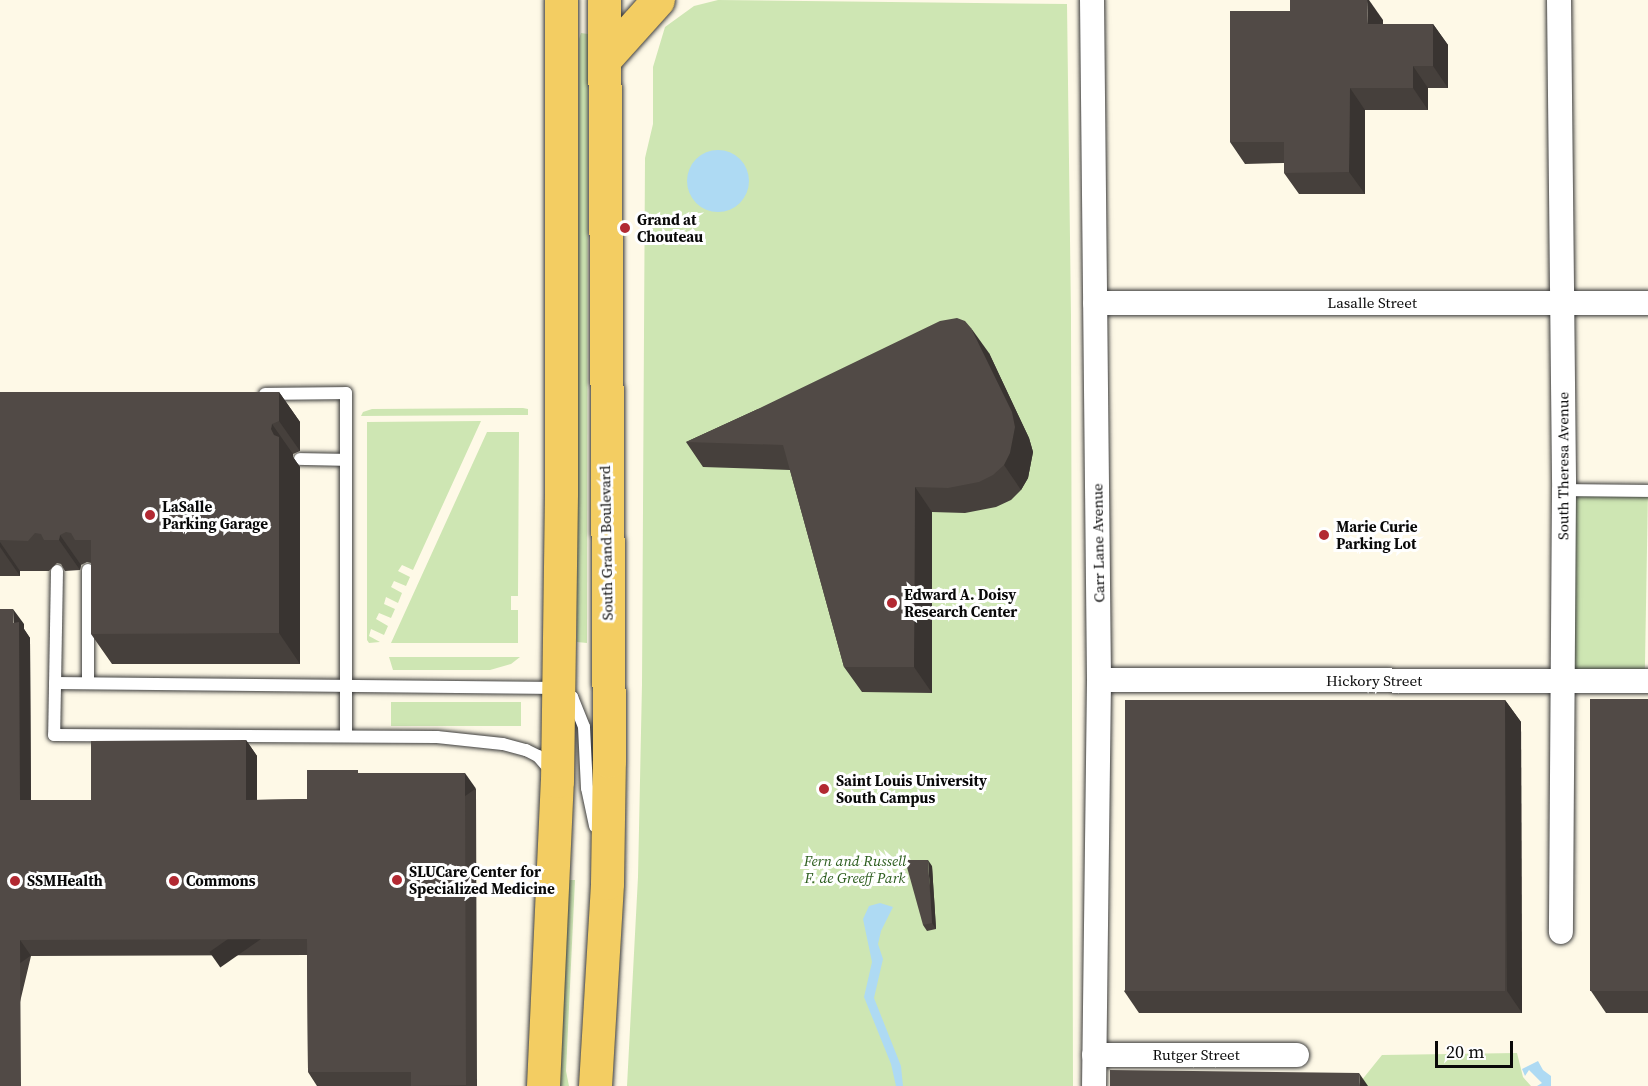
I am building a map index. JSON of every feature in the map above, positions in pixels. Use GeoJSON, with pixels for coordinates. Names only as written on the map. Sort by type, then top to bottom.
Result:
{"type":"FeatureCollection","features":[{"type":"Feature","properties":{"kind":"main road"},"geometry":{"type":"LineString","coordinates":[[543,1086],[557,781],[561,0]]}},
{"type":"Feature","properties":{"kind":"main road","name":"South Grand Boulevard"},"geometry":{"type":"LineString","coordinates":[[596,1086],[607,856],[604,0]]}},
{"type":"Feature","properties":{"kind":"main road"},"geometry":{"type":"LineString","coordinates":[[605,59],[658,0]]}},
{"type":"Feature","properties":{"kind":"street","name":"Carr Lane Avenue"},"geometry":{"type":"LineString","coordinates":[[1092,0],[1099,680],[1094,1086]]}},
{"type":"Feature","properties":{"kind":"street","name":"South Theresa Avenue"},"geometry":{"type":"LineString","coordinates":[[1559,0],[1564,490],[1561,932]]}},
{"type":"Feature","properties":{"kind":"street","name":"Lasalle Street"},"geometry":{"type":"LineString","coordinates":[[1095,303],[1648,303]]}},
{"type":"Feature","properties":{"kind":"street","name":"Hickory Street"},"geometry":{"type":"LineString","coordinates":[[1099,680],[1648,681]]}},
{"type":"Feature","properties":{"kind":"street","name":"Rutger Street"},"geometry":{"type":"LineString","coordinates":[[1094,1055],[1297,1055]]}},
{"type":"Feature","properties":{"kind":"lane"},"geometry":{"type":"LineString","coordinates":[[251,394],[346,393],[346,734]]}},
{"type":"Feature","properties":{"kind":"lane"},"geometry":{"type":"LineString","coordinates":[[300,459],[346,460]]}},
{"type":"Feature","properties":{"kind":"lane"},"geometry":{"type":"LineString","coordinates":[[1564,490],[1648,490]]}},
{"type":"Feature","properties":{"kind":"lane"},"geometry":{"type":"LineString","coordinates":[[88,570],[88,683]]}},
{"type":"Feature","properties":{"kind":"lane"},"geometry":{"type":"LineString","coordinates":[[57,571],[54,735],[420,735],[503,744],[526,750],[538,756],[549,767],[557,781]]}},
{"type":"Feature","properties":{"kind":"lane"},"geometry":{"type":"LineString","coordinates":[[55,683],[558,688],[572,697],[584,727],[590,806],[607,856]]}},
{"type":"Feature","properties":{"kind":"green space","name":"Fern and Russell F. de Greeff Park"},"geometry":{"type":"Polygon","coordinates":[[[718,0],[1067,4],[1071,316],[1073,1086],[627,1086],[638,877],[642,684],[645,158],[653,124],[653,67],[665,27],[694,6],[718,0]]]}},
{"type":"Feature","properties":{"kind":"green space"},"geometry":{"type":"Polygon","coordinates":[[[581,33],[588,34],[587,643],[577,642],[579,39],[581,33]]]}},
{"type":"Feature","properties":{"kind":"green space"},"geometry":{"type":"Polygon","coordinates":[[[372,409],[528,409],[528,415],[361,416],[363,412],[372,409]]]}},
{"type":"Feature","properties":{"kind":"green space"},"geometry":{"type":"Polygon","coordinates":[[[481,421],[413,570],[402,565],[398,571],[410,577],[406,586],[394,581],[391,587],[402,593],[398,603],[386,597],[384,604],[395,609],[391,618],[379,613],[376,619],[388,626],[384,635],[371,629],[369,636],[380,642],[369,643],[367,640],[367,422],[481,421]]]}},
{"type":"Feature","properties":{"kind":"green space"},"geometry":{"type":"Polygon","coordinates":[[[487,432],[519,432],[518,596],[511,596],[511,610],[518,610],[518,643],[391,643],[487,432]]]}},
{"type":"Feature","properties":{"kind":"green space"},"geometry":{"type":"Polygon","coordinates":[[[1564,490],[1648,491],[1645,682],[1561,681],[1564,490]]]}},
{"type":"Feature","properties":{"kind":"green space"},"geometry":{"type":"Polygon","coordinates":[[[389,657],[520,657],[511,664],[490,670],[393,670],[389,657]]]}},
{"type":"Feature","properties":{"kind":"green space"},"geometry":{"type":"Polygon","coordinates":[[[391,702],[521,702],[521,726],[391,726],[391,702]]]}},
{"type":"Feature","properties":{"kind":"green space"},"geometry":{"type":"Polygon","coordinates":[[[568,880],[575,880],[566,1071],[569,1086],[558,1086],[568,880]]]}},
{"type":"Feature","properties":{"kind":"green space"},"geometry":{"type":"Polygon","coordinates":[[[1517,1053],[1523,1077],[1531,1086],[1357,1086],[1382,1055],[1517,1053]]]}},
{"type":"Feature","properties":{"kind":"water"},"geometry":{"type":"Polygon","coordinates":[[[718,150],[735,155],[740,159],[744,164],[749,181],[744,198],[740,203],[735,207],[718,212],[701,207],[696,203],[692,198],[687,181],[692,164],[696,159],[701,155],[718,150]]]}},
{"type":"Feature","properties":{"kind":"water"},"geometry":{"type":"Polygon","coordinates":[[[880,903],[893,907],[881,931],[878,944],[883,959],[874,998],[901,1066],[903,1086],[896,1086],[891,1064],[864,997],[872,962],[863,919],[869,906],[880,903]]]}},
{"type":"Feature","properties":{"kind":"water"},"geometry":{"type":"Polygon","coordinates":[[[1538,1061],[1543,1070],[1551,1076],[1551,1086],[1537,1086],[1542,1083],[1529,1070],[1525,1076],[1522,1069],[1538,1061]]]}},
{"type":"Feature","properties":{"kind":"building"},"geometry":{"type":"Polygon","coordinates":[[[1290,0],[1367,0],[1368,24],[1433,24],[1433,66],[1413,66],[1413,88],[1350,88],[1349,172],[1284,173],[1284,142],[1230,142],[1230,11],[1290,11],[1290,0]]]}},
{"type":"Feature","properties":{"kind":"building","name":"Edward A. Doisy Research Center"},"geometry":{"type":"Polygon","coordinates":[[[957,318],[965,321],[971,328],[1012,412],[1015,427],[1010,453],[1004,465],[993,475],[979,482],[948,488],[915,487],[914,667],[844,667],[783,445],[686,442],[940,321],[957,318]]]}},
{"type":"Feature","properties":{"kind":"building","name":"LaSalle Parking Garage"},"geometry":{"type":"Polygon","coordinates":[[[0,392],[279,392],[279,421],[272,424],[271,429],[274,435],[279,437],[279,633],[91,634],[91,540],[75,540],[71,533],[66,532],[60,535],[59,540],[44,540],[41,534],[35,533],[28,541],[0,540],[0,392]]]}},
{"type":"Feature","properties":{"kind":"building"},"geometry":{"type":"Polygon","coordinates":[[[0,609],[13,609],[13,623],[19,622],[20,800],[91,800],[91,741],[246,740],[246,800],[307,799],[307,770],[358,770],[358,773],[465,773],[466,1085],[411,1086],[411,1072],[308,1072],[307,939],[20,940],[21,1086],[0,1086],[0,609]]]}},
{"type":"Feature","properties":{"kind":"building"},"geometry":{"type":"Polygon","coordinates":[[[1590,699],[1648,699],[1648,991],[1590,991],[1590,699]]]}},
{"type":"Feature","properties":{"kind":"building"},"geometry":{"type":"Polygon","coordinates":[[[1125,700],[1505,700],[1505,991],[1125,991],[1125,700]]]}},
{"type":"Feature","properties":{"kind":"building"},"geometry":{"type":"Polygon","coordinates":[[[905,860],[928,860],[932,923],[923,925],[905,860]]]}},
{"type":"Feature","properties":{"kind":"building"},"geometry":{"type":"Polygon","coordinates":[[[1110,1070],[1359,1073],[1360,1086],[1110,1086],[1110,1070]]]}},
{"type":"Feature","properties":{"kind":"place","name":"Grand at Chouteau"},"geometry":{"type":"Point","coordinates":[625,228]}},
{"type":"Feature","properties":{"kind":"place","name":"LaSalle Parking Garage"},"geometry":{"type":"Point","coordinates":[150,515]}},
{"type":"Feature","properties":{"kind":"place","name":"Marie Curie Parking Lot"},"geometry":{"type":"Point","coordinates":[1324,535]}},
{"type":"Feature","properties":{"kind":"place","name":"Edward A. Doisy Research Center"},"geometry":{"type":"Point","coordinates":[892,603]}},
{"type":"Feature","properties":{"kind":"place","name":"Saint Louis University South Campus"},"geometry":{"type":"Point","coordinates":[824,789]}},
{"type":"Feature","properties":{"kind":"place","name":"SLUCare Center for Specialized Medicine"},"geometry":{"type":"Point","coordinates":[397,880]}},
{"type":"Feature","properties":{"kind":"place","name":"SSMHealth"},"geometry":{"type":"Point","coordinates":[15,881]}},
{"type":"Feature","properties":{"kind":"place","name":"Commons"},"geometry":{"type":"Point","coordinates":[174,881]}}]}
